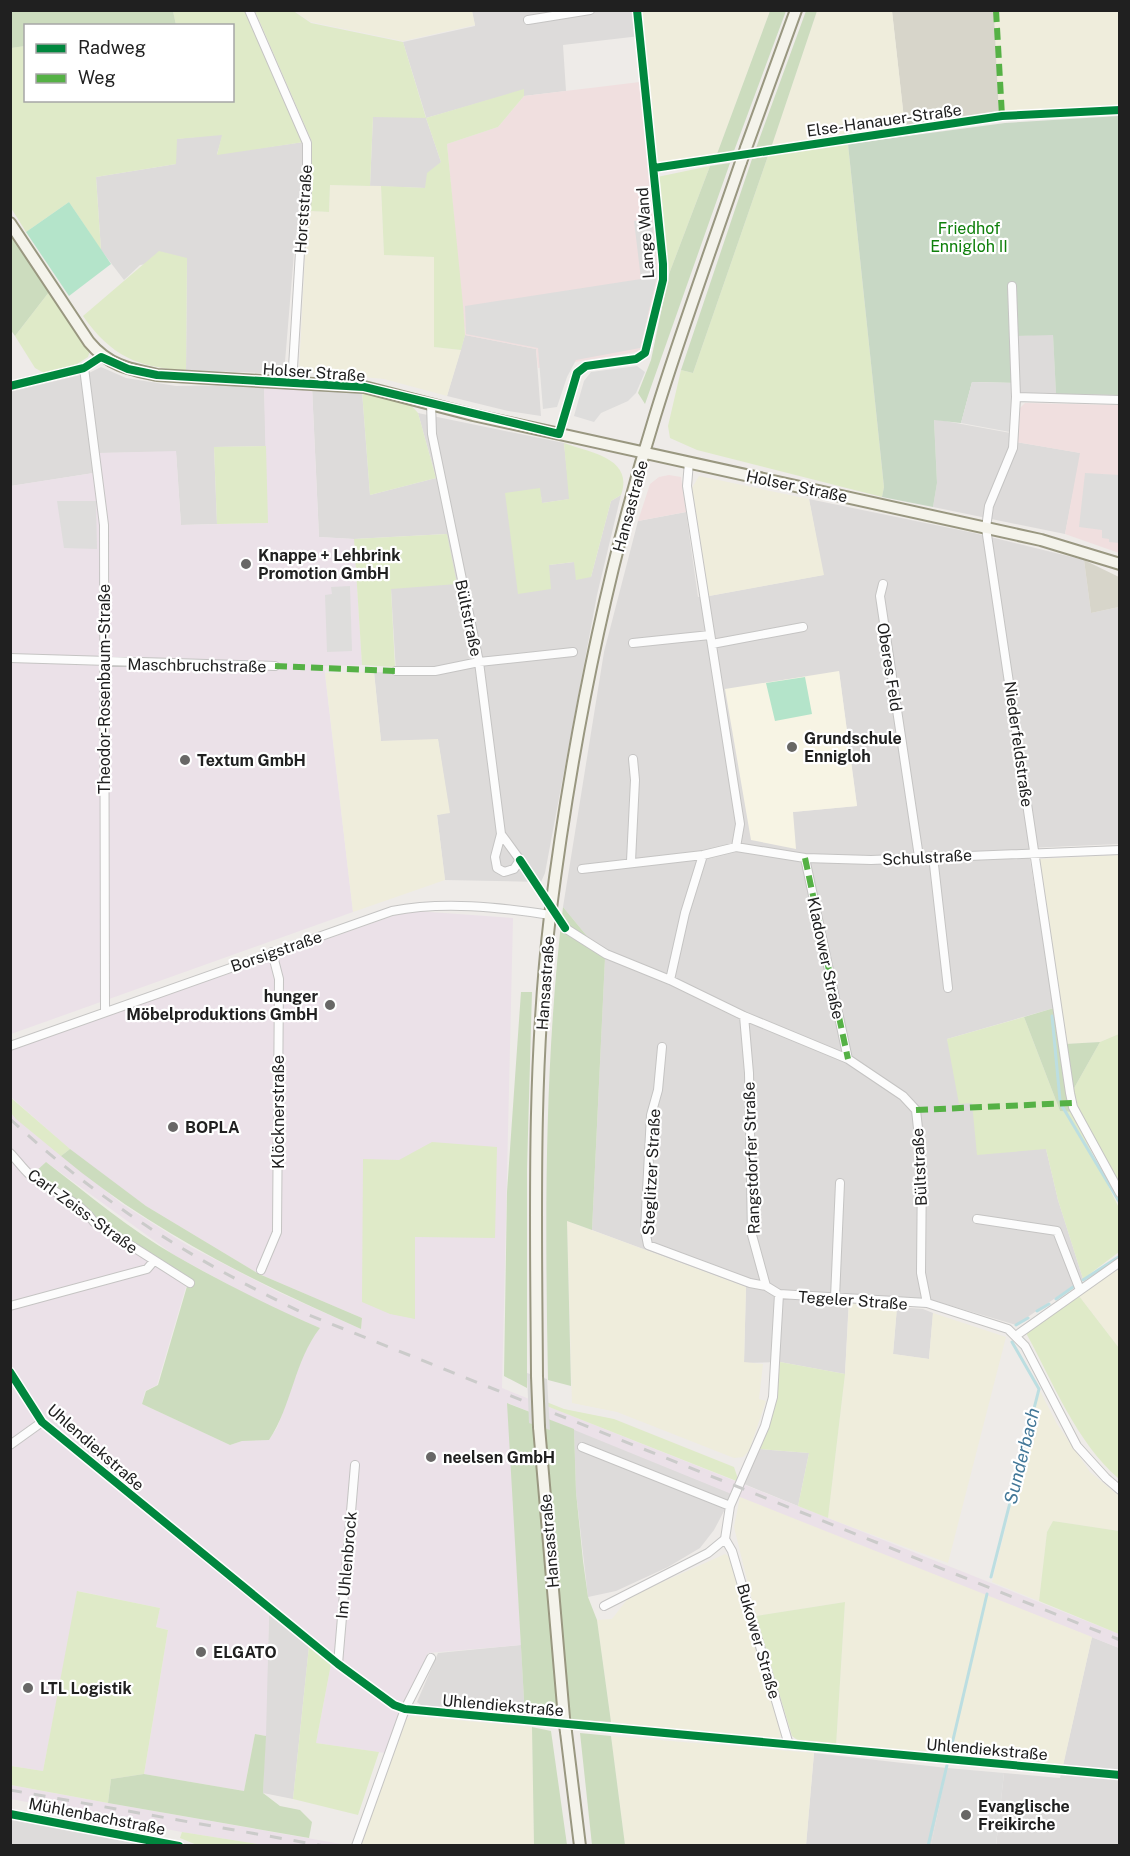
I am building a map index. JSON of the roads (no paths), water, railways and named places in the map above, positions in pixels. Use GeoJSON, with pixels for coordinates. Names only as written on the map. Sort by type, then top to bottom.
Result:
{"type":"FeatureCollection","features":[{"type":"Feature","properties":{"kind":"main road","name":"Hansastraße"},"geometry":{"type":"LineString","coordinates":[[580,1845],[564,1718],[539,1426],[537,1376],[536,1174],[541,1022],[550,915],[594,654],[644,452],[741,162],[796,10]]}},
{"type":"Feature","properties":{"kind":"main road","name":"Holser Straße"},"geometry":{"type":"LineString","coordinates":[[10,223],[101,357],[128,369],[157,375],[364,387],[559,434],[986,528],[1088,553],[1119,564]]}},
{"type":"Feature","properties":{"kind":"street","name":"Horststraße"},"geometry":{"type":"LineString","coordinates":[[249,10],[307,143],[307,198],[300,252],[292,384]]}},
{"type":"Feature","properties":{"kind":"street"},"geometry":{"type":"LineString","coordinates":[[528,20],[590,10]]}},
{"type":"Feature","properties":{"kind":"street","name":"Lange Wand"},"geometry":{"type":"LineString","coordinates":[[559,434],[577,373],[586,366],[636,359],[645,353],[663,280],[637,10]]}},
{"type":"Feature","properties":{"kind":"street","name":"Else-Hanauer-Straße"},"geometry":{"type":"LineString","coordinates":[[654,168],[1002,116],[1119,110]]}},
{"type":"Feature","properties":{"kind":"street","name":"Niederfeldstraße"},"geometry":{"type":"LineString","coordinates":[[1012,286],[1016,397],[1013,448],[989,506],[986,528],[1072,1103],[1119,1193]]}},
{"type":"Feature","properties":{"kind":"street"},"geometry":{"type":"LineString","coordinates":[[10,386],[84,368],[101,357]]}},
{"type":"Feature","properties":{"kind":"street","name":"Theodor-Rosenbaum-Straße"},"geometry":{"type":"LineString","coordinates":[[84,368],[103,512],[105,1012]]}},
{"type":"Feature","properties":{"kind":"street"},"geometry":{"type":"LineString","coordinates":[[1016,397],[1119,400]]}},
{"type":"Feature","properties":{"kind":"street","name":"Bültstraße"},"geometry":{"type":"LineString","coordinates":[[431,403],[432,434],[479,663],[501,834],[495,857],[497,868],[504,872],[514,869],[520,860],[501,834]]}},
{"type":"Feature","properties":{"kind":"street"},"geometry":{"type":"LineString","coordinates":[[689,462],[687,486],[740,824],[736,847]]}},
{"type":"Feature","properties":{"kind":"street","name":"Oberes Feld"},"geometry":{"type":"LineString","coordinates":[[883,584],[880,596],[919,857]]}},
{"type":"Feature","properties":{"kind":"street"},"geometry":{"type":"LineString","coordinates":[[712,644],[803,627]]}},
{"type":"Feature","properties":{"kind":"street"},"geometry":{"type":"LineString","coordinates":[[633,643],[710,635]]}},
{"type":"Feature","properties":{"kind":"street"},"geometry":{"type":"LineString","coordinates":[[396,671],[435,671],[479,663],[573,652]]}},
{"type":"Feature","properties":{"kind":"street","name":"Maschbruchstraße"},"geometry":{"type":"LineString","coordinates":[[10,658],[104,663],[275,666]]}},
{"type":"Feature","properties":{"kind":"street"},"geometry":{"type":"LineString","coordinates":[[631,861],[635,780],[633,759]]}},
{"type":"Feature","properties":{"kind":"street","name":"Schulstraße"},"geometry":{"type":"LineString","coordinates":[[582,869],[631,861],[703,855],[736,847],[805,858],[871,860],[1119,850]]}},
{"type":"Feature","properties":{"kind":"street"},"geometry":{"type":"LineString","coordinates":[[670,980],[685,913],[703,855]]}},
{"type":"Feature","properties":{"kind":"street"},"geometry":{"type":"LineString","coordinates":[[933,856],[948,988]]}},
{"type":"Feature","properties":{"kind":"street","name":"Kladower Straße"},"geometry":{"type":"LineString","coordinates":[[805,858],[848,1059]]}},
{"type":"Feature","properties":{"kind":"street","name":"Borsigstraße"},"geometry":{"type":"LineString","coordinates":[[10,1046],[392,911],[413,907],[505,908],[550,915]]}},
{"type":"Feature","properties":{"kind":"street","name":"Bültstraße"},"geometry":{"type":"LineString","coordinates":[[565,928],[606,954],[670,980],[744,1016],[848,1059],[903,1096],[916,1110],[922,1165],[921,1273],[927,1303]]}},
{"type":"Feature","properties":{"kind":"street","name":"Klöcknerstraße"},"geometry":{"type":"LineString","coordinates":[[261,1270],[277,1232],[279,979],[272,952]]}},
{"type":"Feature","properties":{"kind":"street","name":"Rangstdorfer Straße"},"geometry":{"type":"LineString","coordinates":[[744,1016],[749,1073],[752,1235],[766,1286]]}},
{"type":"Feature","properties":{"kind":"street","name":"Steglitzer Straße"},"geometry":{"type":"LineString","coordinates":[[662,1047],[658,1090],[651,1115],[645,1230],[648,1245],[750,1283],[766,1286]]}},
{"type":"Feature","properties":{"kind":"street","name":"Carl-Zeiss-Straße"},"geometry":{"type":"LineString","coordinates":[[10,1153],[30,1176],[71,1199],[87,1212],[94,1222],[153,1262],[190,1283]]}},
{"type":"Feature","properties":{"kind":"street"},"geometry":{"type":"LineString","coordinates":[[836,1298],[840,1183]]}},
{"type":"Feature","properties":{"kind":"street"},"geometry":{"type":"LineString","coordinates":[[977,1219],[1057,1231],[1080,1290]]}},
{"type":"Feature","properties":{"kind":"street"},"geometry":{"type":"LineString","coordinates":[[10,1306],[147,1269],[153,1262]]}},
{"type":"Feature","properties":{"kind":"street"},"geometry":{"type":"LineString","coordinates":[[1017,1335],[1119,1263]]}},
{"type":"Feature","properties":{"kind":"street"},"geometry":{"type":"LineString","coordinates":[[604,1606],[708,1553],[725,1539],[730,1506],[765,1426],[772,1397],[779,1294],[766,1286]]}},
{"type":"Feature","properties":{"kind":"street","name":"Tegeler Straße"},"geometry":{"type":"LineString","coordinates":[[779,1294],[927,1303]]}},
{"type":"Feature","properties":{"kind":"street"},"geometry":{"type":"LineString","coordinates":[[927,1303],[1008,1329],[1017,1335],[1025,1346],[1077,1446],[1106,1479],[1119,1490]]}},
{"type":"Feature","properties":{"kind":"street","name":"Uhlendiekstraße"},"geometry":{"type":"LineString","coordinates":[[10,1372],[42,1422],[338,1664],[394,1705],[405,1709],[1119,1775]]}},
{"type":"Feature","properties":{"kind":"street"},"geometry":{"type":"LineString","coordinates":[[10,1445],[42,1422]]}},
{"type":"Feature","properties":{"kind":"street"},"geometry":{"type":"LineString","coordinates":[[582,1447],[730,1506]]}},
{"type":"Feature","properties":{"kind":"street","name":"Im Uhlenbrock"},"geometry":{"type":"LineString","coordinates":[[338,1664],[355,1465]]}},
{"type":"Feature","properties":{"kind":"street","name":"Bukower Straße"},"geometry":{"type":"LineString","coordinates":[[725,1539],[732,1551],[789,1745]]}},
{"type":"Feature","properties":{"kind":"street"},"geometry":{"type":"LineString","coordinates":[[356,1845],[405,1709],[431,1658]]}},
{"type":"Feature","properties":{"kind":"street","name":"Mühlenbachstraße"},"geometry":{"type":"LineString","coordinates":[[10,1814],[179,1845]]}},
{"type":"Feature","properties":{"kind":"waterway","name":"Sunderbach"},"geometry":{"type":"LineString","coordinates":[[1052,1016],[1060,1100]]}},
{"type":"Feature","properties":{"kind":"waterway","name":"Sunderbach"},"geometry":{"type":"LineString","coordinates":[[1062,1106],[1120,1203]]}},
{"type":"Feature","properties":{"kind":"waterway","name":"Sunderbach"},"geometry":{"type":"LineString","coordinates":[[1083,1280],[1120,1256]]}},
{"type":"Feature","properties":{"kind":"waterway","name":"Sunderbach"},"geometry":{"type":"LineString","coordinates":[[1056,1299],[1073,1287]]}},
{"type":"Feature","properties":{"kind":"waterway","name":"Sunderbach"},"geometry":{"type":"LineString","coordinates":[[1037,1311],[1049,1304]]}},
{"type":"Feature","properties":{"kind":"waterway","name":"Sunderbach"},"geometry":{"type":"LineString","coordinates":[[1016,1325],[1028,1318]]}},
{"type":"Feature","properties":{"kind":"waterway","name":"Sunderbach"},"geometry":{"type":"LineString","coordinates":[[991,1577],[1039,1389],[1012,1342]]}},
{"type":"Feature","properties":{"kind":"waterway","name":"Sunderbach"},"geometry":{"type":"LineString","coordinates":[[949,1757],[987,1594]]}},
{"type":"Feature","properties":{"kind":"waterway","name":"Sunderbach"},"geometry":{"type":"LineString","coordinates":[[928,1846],[947,1765]]}},
{"type":"Feature","properties":{"kind":"railway"},"geometry":{"type":"LineString","coordinates":[[10,1119],[78,1177],[147,1226],[220,1270],[299,1311],[1120,1640]]}},
{"type":"Feature","properties":{"kind":"railway"},"geometry":{"type":"LineString","coordinates":[[10,1790],[324,1846]]}},
{"type":"Feature","properties":{"kind":"place","name":"Knappe + Lehbrink Promotion GmbH"},"geometry":{"type":"Point","coordinates":[246,564]}},
{"type":"Feature","properties":{"kind":"place","name":"Grundschule Ennigloh"},"geometry":{"type":"Point","coordinates":[792,747]}},
{"type":"Feature","properties":{"kind":"place","name":"Textum GmbH"},"geometry":{"type":"Point","coordinates":[185,760]}},
{"type":"Feature","properties":{"kind":"place","name":"hunger Möbelproduktions GmbH"},"geometry":{"type":"Point","coordinates":[330,1005]}},
{"type":"Feature","properties":{"kind":"place","name":"BOPLA"},"geometry":{"type":"Point","coordinates":[173,1127]}},
{"type":"Feature","properties":{"kind":"place","name":"neelsen GmbH"},"geometry":{"type":"Point","coordinates":[431,1457]}},
{"type":"Feature","properties":{"kind":"place","name":"ELGATO"},"geometry":{"type":"Point","coordinates":[201,1652]}},
{"type":"Feature","properties":{"kind":"place","name":"LTL Logistik"},"geometry":{"type":"Point","coordinates":[28,1688]}},
{"type":"Feature","properties":{"kind":"place","name":"Evanglische Freikirche"},"geometry":{"type":"Point","coordinates":[966,1815]}},
{"type":"Feature","properties":{"kind":"park label","name":"Friedhof Ennigloh II"},"geometry":{"type":"Point","coordinates":[969,237]}}]}
